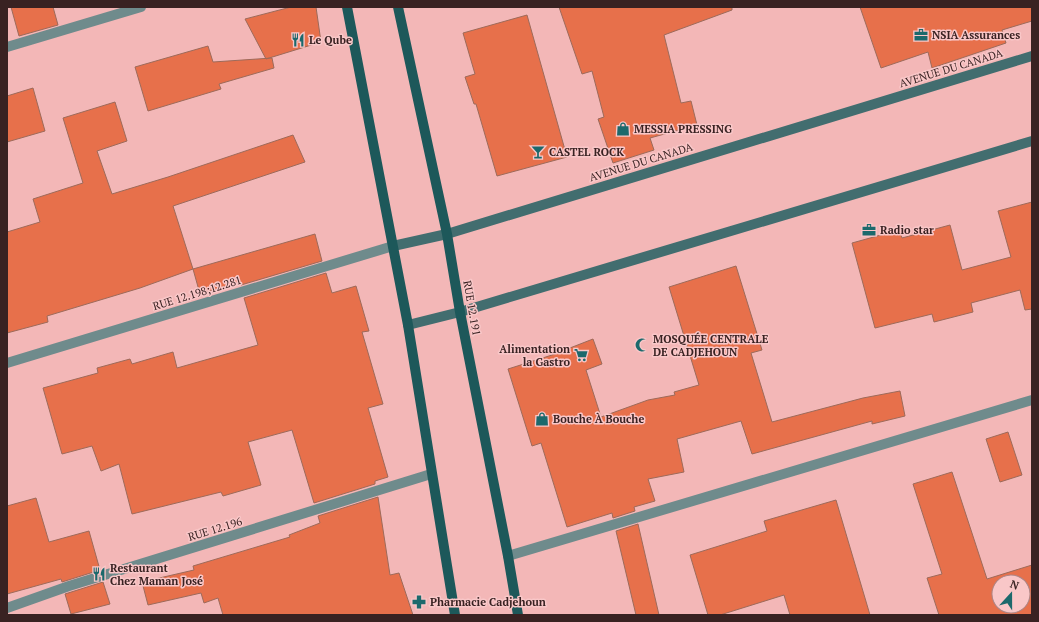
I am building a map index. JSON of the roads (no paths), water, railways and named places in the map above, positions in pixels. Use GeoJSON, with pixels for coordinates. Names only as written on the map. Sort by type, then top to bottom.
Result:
{"type":"FeatureCollection","features":[{"type":"Feature","properties":{"kind":"main road"},"geometry":{"type":"LineString","coordinates":[[347,7],[408,325],[454,615]]}},
{"type":"Feature","properties":{"kind":"main road","name":"RUE 12.191"},"geometry":{"type":"LineString","coordinates":[[398,7],[446,234],[518,615]]}},
{"type":"Feature","properties":{"kind":"main road","name":"AVENUE DU CANADA"},"geometry":{"type":"LineString","coordinates":[[393,246],[446,234],[1032,56]]}},
{"type":"Feature","properties":{"kind":"main road"},"geometry":{"type":"LineString","coordinates":[[408,325],[460,312],[1032,141]]}},
{"type":"Feature","properties":{"kind":"street"},"geometry":{"type":"LineString","coordinates":[[7,47],[141,7]]}},
{"type":"Feature","properties":{"kind":"street","name":"RUE 12.198;12.281"},"geometry":{"type":"LineString","coordinates":[[7,363],[393,246]]}},
{"type":"Feature","properties":{"kind":"street"},"geometry":{"type":"LineString","coordinates":[[508,556],[1032,400]]}},
{"type":"Feature","properties":{"kind":"street","name":"RUE 12.196"},"geometry":{"type":"LineString","coordinates":[[7,608],[70,586],[432,474]]}},
{"type":"Feature","properties":{"kind":"place","name":"NSIA Assurances"},"geometry":{"type":"Point","coordinates":[921,35]}},
{"type":"Feature","properties":{"kind":"place","name":"Le Qube"},"geometry":{"type":"Point","coordinates":[298,40]}},
{"type":"Feature","properties":{"kind":"place","name":"MESSIA PRESSING"},"geometry":{"type":"Point","coordinates":[623,129]}},
{"type":"Feature","properties":{"kind":"place","name":"CASTEL ROCK"},"geometry":{"type":"Point","coordinates":[538,152]}},
{"type":"Feature","properties":{"kind":"place","name":"Radio star"},"geometry":{"type":"Point","coordinates":[869,230]}},
{"type":"Feature","properties":{"kind":"place","name":"MOSQUÉE CENTRALE DE CADJEHOUN"},"geometry":{"type":"Point","coordinates":[642,345]}},
{"type":"Feature","properties":{"kind":"place","name":"Alimentation la Gastro"},"geometry":{"type":"Point","coordinates":[581,355]}},
{"type":"Feature","properties":{"kind":"place","name":"Bouche À Bouche"},"geometry":{"type":"Point","coordinates":[542,419]}},
{"type":"Feature","properties":{"kind":"place","name":"Restaurant Chez Maman José"},"geometry":{"type":"Point","coordinates":[99,574]}},
{"type":"Feature","properties":{"kind":"place","name":"Pharmacie Cadjehoun"},"geometry":{"type":"Point","coordinates":[419,602]}}]}
